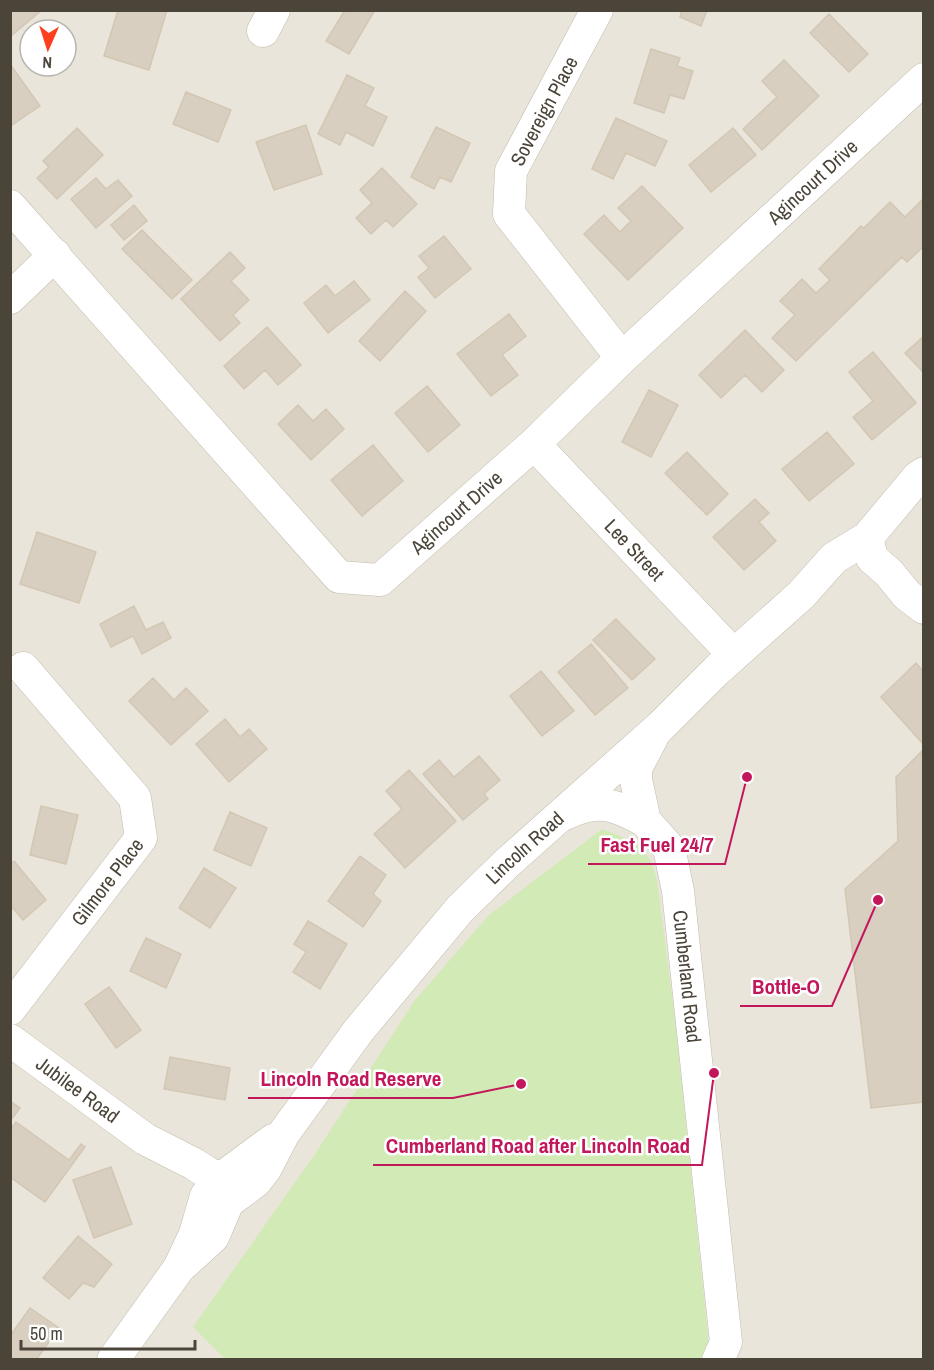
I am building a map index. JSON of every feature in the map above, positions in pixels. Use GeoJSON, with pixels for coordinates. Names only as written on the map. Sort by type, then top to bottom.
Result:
{"type":"FeatureCollection","features":[{"type":"Feature","properties":{"kind":"street","name":"Sovereign Place"},"geometry":{"type":"LineString","coordinates":[[597,10],[511,171],[509,214],[622,358]]}},
{"type":"Feature","properties":{"kind":"street","name":"Agincourt Drive"},"geometry":{"type":"LineString","coordinates":[[10,206],[339,577],[380,579],[534,444],[622,358],[924,79]]}},
{"type":"Feature","properties":{"kind":"street"},"geometry":{"type":"LineString","coordinates":[[10,298],[55,255]]}},
{"type":"Feature","properties":{"kind":"street","name":"Lee Street"},"geometry":{"type":"LineString","coordinates":[[534,444],[735,655]]}},
{"type":"Feature","properties":{"kind":"street","name":"Lincoln Road"},"geometry":{"type":"LineString","coordinates":[[875,548],[924,473]]}},
{"type":"Feature","properties":{"kind":"street","name":"Lincoln Road"},"geometry":{"type":"LineString","coordinates":[[219,1192],[255,1182],[266,1168],[284,1133],[359,1030],[460,909],[557,818],[610,774],[801,595],[875,548],[924,498]]}},
{"type":"Feature","properties":{"kind":"street"},"geometry":{"type":"LineString","coordinates":[[875,548],[920,585],[924,591]]}},
{"type":"Feature","properties":{"kind":"street"},"geometry":{"type":"LineString","coordinates":[[875,548],[888,573],[907,595],[924,608]]}},
{"type":"Feature","properties":{"kind":"street","name":"Gilmore Place"},"geometry":{"type":"LineString","coordinates":[[10,1009],[141,838],[135,798],[22,668]]}},
{"type":"Feature","properties":{"kind":"street"},"geometry":{"type":"LineString","coordinates":[[557,818],[581,806],[610,804],[636,809],[636,768],[644,750],[660,727]]}},
{"type":"Feature","properties":{"kind":"street","name":"Cumberland Road"},"geometry":{"type":"LineString","coordinates":[[610,774],[614,792],[636,809],[669,848],[678,891],[728,1354]]}},
{"type":"Feature","properties":{"kind":"street","name":"Jubilee Road"},"geometry":{"type":"LineString","coordinates":[[10,1040],[145,1139],[165,1169],[219,1192]]}},
{"type":"Feature","properties":{"kind":"street"},"geometry":{"type":"LineString","coordinates":[[113,1359],[179,1268],[213,1237],[219,1192]]}},
{"type":"Feature","properties":{"kind":"shaded area"},"geometry":{"type":"Polygon","coordinates":[[[11,11],[923,11],[923,1359],[11,1359],[11,11]]]}},
{"type":"Feature","properties":{"kind":"green space"},"geometry":{"type":"Polygon","coordinates":[[[602,829],[631,841],[644,851],[657,880],[674,1011],[708,1336],[708,1350],[705,1359],[225,1359],[193,1327],[313,1157],[415,1000],[489,915],[602,829]]]}},
{"type":"Feature","properties":{"kind":"building"},"geometry":{"type":"Polygon","coordinates":[[[10,10],[42,10],[32,18],[18,18],[18,30],[12,35],[10,10]]]}},
{"type":"Feature","properties":{"kind":"building"},"geometry":{"type":"Polygon","coordinates":[[[118,10],[167,10],[149,70],[104,56],[118,10]]]}},
{"type":"Feature","properties":{"kind":"building"},"geometry":{"type":"Polygon","coordinates":[[[345,10],[375,10],[349,54],[326,41],[345,10]]]}},
{"type":"Feature","properties":{"kind":"building"},"geometry":{"type":"Polygon","coordinates":[[[682,10],[707,10],[701,26],[680,17],[682,10]]]}},
{"type":"Feature","properties":{"kind":"building"},"geometry":{"type":"Polygon","coordinates":[[[829,14],[868,54],[849,72],[810,33],[829,14]]]}},
{"type":"Feature","properties":{"kind":"building"},"geometry":{"type":"Polygon","coordinates":[[[651,49],[680,58],[677,66],[693,71],[684,99],[670,95],[664,113],[634,103],[651,49]]]}},
{"type":"Feature","properties":{"kind":"building"},"geometry":{"type":"Polygon","coordinates":[[[784,60],[819,96],[762,150],[743,129],[777,97],[762,81],[784,60]]]}},
{"type":"Feature","properties":{"kind":"building"},"geometry":{"type":"Polygon","coordinates":[[[10,64],[40,106],[12,125],[10,124],[10,64]]]}},
{"type":"Feature","properties":{"kind":"building"},"geometry":{"type":"Polygon","coordinates":[[[347,75],[374,88],[365,106],[387,117],[373,146],[346,132],[340,145],[318,134],[347,75]]]}},
{"type":"Feature","properties":{"kind":"building"},"geometry":{"type":"Polygon","coordinates":[[[186,92],[231,110],[218,142],[173,124],[186,92]]]}},
{"type":"Feature","properties":{"kind":"building"},"geometry":{"type":"Polygon","coordinates":[[[616,118],[667,141],[655,166],[626,153],[613,179],[592,169],[616,118]]]}},
{"type":"Feature","properties":{"kind":"building"},"geometry":{"type":"Polygon","coordinates":[[[306,125],[322,174],[274,190],[256,142],[306,125]]]}},
{"type":"Feature","properties":{"kind":"building"},"geometry":{"type":"Polygon","coordinates":[[[436,127],[470,143],[451,182],[440,177],[434,189],[411,177],[436,127]]]}},
{"type":"Feature","properties":{"kind":"building"},"geometry":{"type":"Polygon","coordinates":[[[77,128],[103,155],[57,199],[37,178],[49,167],[43,161],[77,128]]]}},
{"type":"Feature","properties":{"kind":"building"},"geometry":{"type":"Polygon","coordinates":[[[733,128],[756,155],[711,192],[689,165],[733,128]]]}},
{"type":"Feature","properties":{"kind":"building"},"geometry":{"type":"Polygon","coordinates":[[[382,168],[417,204],[393,227],[386,220],[371,234],[356,218],[372,203],[360,190],[382,168]]]}},
{"type":"Feature","properties":{"kind":"building"},"geometry":{"type":"Polygon","coordinates":[[[96,178],[106,189],[118,180],[132,196],[96,228],[71,199],[96,178]]]}},
{"type":"Feature","properties":{"kind":"building"},"geometry":{"type":"Polygon","coordinates":[[[642,186],[683,228],[628,280],[584,234],[604,215],[620,232],[631,221],[618,208],[642,186]]]}},
{"type":"Feature","properties":{"kind":"building"},"geometry":{"type":"Polygon","coordinates":[[[924,198],[924,246],[907,262],[902,257],[796,361],[772,338],[795,315],[780,301],[802,279],[816,293],[830,280],[819,269],[861,226],[864,228],[890,202],[905,217],[924,198]]]}},
{"type":"Feature","properties":{"kind":"building"},"geometry":{"type":"Polygon","coordinates":[[[134,205],[147,221],[124,240],[111,225],[134,205]]]}},
{"type":"Feature","properties":{"kind":"building"},"geometry":{"type":"Polygon","coordinates":[[[142,230],[192,280],[172,299],[122,249],[142,230]]]}},
{"type":"Feature","properties":{"kind":"building"},"geometry":{"type":"Polygon","coordinates":[[[444,236],[471,269],[435,298],[418,277],[429,268],[419,256],[444,236]]]}},
{"type":"Feature","properties":{"kind":"building"},"geometry":{"type":"Polygon","coordinates":[[[230,252],[245,268],[231,281],[249,300],[233,315],[240,323],[220,341],[181,299],[230,252]]]}},
{"type":"Feature","properties":{"kind":"building"},"geometry":{"type":"Polygon","coordinates":[[[354,281],[370,300],[328,333],[304,303],[326,285],[335,296],[354,281]]]}},
{"type":"Feature","properties":{"kind":"building"},"geometry":{"type":"Polygon","coordinates":[[[405,291],[426,311],[380,361],[359,341],[405,291]]]}},
{"type":"Feature","properties":{"kind":"building"},"geometry":{"type":"Polygon","coordinates":[[[509,314],[526,336],[502,355],[518,375],[491,396],[457,354],[509,314]]]}},
{"type":"Feature","properties":{"kind":"building"},"geometry":{"type":"Polygon","coordinates":[[[267,327],[301,365],[278,385],[265,370],[244,389],[224,366],[267,327]]]}},
{"type":"Feature","properties":{"kind":"building"},"geometry":{"type":"Polygon","coordinates":[[[745,330],[784,370],[762,392],[745,375],[721,398],[699,375],[745,330]]]}},
{"type":"Feature","properties":{"kind":"building"},"geometry":{"type":"Polygon","coordinates":[[[924,336],[924,373],[905,353],[924,336]]]}},
{"type":"Feature","properties":{"kind":"building"},"geometry":{"type":"Polygon","coordinates":[[[873,352],[916,403],[872,440],[853,417],[873,401],[849,372],[873,352]]]}},
{"type":"Feature","properties":{"kind":"building"},"geometry":{"type":"Polygon","coordinates":[[[427,386],[460,425],[428,452],[395,413],[427,386]]]}},
{"type":"Feature","properties":{"kind":"building"},"geometry":{"type":"Polygon","coordinates":[[[649,390],[678,405],[651,457],[622,442],[649,390]]]}},
{"type":"Feature","properties":{"kind":"building"},"geometry":{"type":"Polygon","coordinates":[[[298,405],[313,421],[326,409],[344,429],[311,460],[278,424],[298,405]]]}},
{"type":"Feature","properties":{"kind":"building"},"geometry":{"type":"Polygon","coordinates":[[[827,432],[854,464],[809,501],[782,469],[827,432]]]}},
{"type":"Feature","properties":{"kind":"building"},"geometry":{"type":"Polygon","coordinates":[[[373,445],[403,481],[362,516],[331,480],[373,445]]]}},
{"type":"Feature","properties":{"kind":"building"},"geometry":{"type":"Polygon","coordinates":[[[687,452],[728,494],[707,515],[665,473],[687,452]]]}},
{"type":"Feature","properties":{"kind":"building"},"geometry":{"type":"Polygon","coordinates":[[[755,499],[769,513],[759,522],[776,541],[744,570],[713,537],[755,499]]]}},
{"type":"Feature","properties":{"kind":"building"},"geometry":{"type":"Polygon","coordinates":[[[37,532],[96,552],[79,603],[20,584],[37,532]]]}},
{"type":"Feature","properties":{"kind":"building"},"geometry":{"type":"Polygon","coordinates":[[[134,606],[146,630],[163,622],[171,638],[142,654],[133,636],[111,647],[100,624],[134,606]]]}},
{"type":"Feature","properties":{"kind":"building"},"geometry":{"type":"Polygon","coordinates":[[[616,619],[655,659],[632,680],[593,640],[616,619]]]}},
{"type":"Feature","properties":{"kind":"building"},"geometry":{"type":"Polygon","coordinates":[[[591,644],[628,688],[595,715],[558,672],[591,644]]]}},
{"type":"Feature","properties":{"kind":"building"},"geometry":{"type":"Polygon","coordinates":[[[916,663],[924,672],[924,745],[881,697],[916,663]]]}},
{"type":"Feature","properties":{"kind":"building"},"geometry":{"type":"Polygon","coordinates":[[[541,671],[574,711],[542,736],[510,696],[541,671]]]}},
{"type":"Feature","properties":{"kind":"building"},"geometry":{"type":"Polygon","coordinates":[[[153,678],[174,700],[186,688],[208,711],[171,745],[129,701],[153,678]]]}},
{"type":"Feature","properties":{"kind":"building"},"geometry":{"type":"Polygon","coordinates":[[[225,719],[240,737],[249,729],[267,749],[229,782],[196,744],[225,719]]]}},
{"type":"Feature","properties":{"kind":"building"},"geometry":{"type":"Polygon","coordinates":[[[924,749],[924,1102],[871,1108],[845,889],[898,841],[896,777],[924,749]]]}},
{"type":"Feature","properties":{"kind":"building"},"geometry":{"type":"Polygon","coordinates":[[[479,756],[500,780],[484,794],[488,799],[463,820],[423,774],[439,760],[454,777],[479,756]]]}},
{"type":"Feature","properties":{"kind":"building"},"geometry":{"type":"Polygon","coordinates":[[[409,770],[456,821],[405,868],[374,834],[402,809],[386,791],[409,770]]]}},
{"type":"Feature","properties":{"kind":"building"},"geometry":{"type":"Polygon","coordinates":[[[41,806],[78,815],[66,864],[30,855],[41,806]]]}},
{"type":"Feature","properties":{"kind":"building"},"geometry":{"type":"Polygon","coordinates":[[[230,812],[267,828],[251,866],[214,850],[230,812]]]}},
{"type":"Feature","properties":{"kind":"building"},"geometry":{"type":"Polygon","coordinates":[[[360,856],[386,875],[373,894],[381,901],[363,927],[328,901],[360,856]]]}},
{"type":"Feature","properties":{"kind":"building"},"geometry":{"type":"Polygon","coordinates":[[[14,861],[46,900],[23,920],[10,905],[10,864],[14,861]]]}},
{"type":"Feature","properties":{"kind":"building"},"geometry":{"type":"Polygon","coordinates":[[[204,868],[236,888],[210,928],[179,908],[204,868]]]}},
{"type":"Feature","properties":{"kind":"building"},"geometry":{"type":"Polygon","coordinates":[[[308,921],[347,944],[320,989],[293,972],[306,952],[294,944],[308,921]]]}},
{"type":"Feature","properties":{"kind":"building"},"geometry":{"type":"Polygon","coordinates":[[[146,938],[181,954],[166,988],[130,971],[146,938]]]}},
{"type":"Feature","properties":{"kind":"building"},"geometry":{"type":"Polygon","coordinates":[[[109,987],[141,1030],[116,1048],[85,1004],[109,987]]]}},
{"type":"Feature","properties":{"kind":"building"},"geometry":{"type":"Polygon","coordinates":[[[170,1057],[230,1068],[225,1100],[164,1089],[170,1057]]]}},
{"type":"Feature","properties":{"kind":"building"},"geometry":{"type":"Polygon","coordinates":[[[10,1101],[20,1108],[10,1121],[10,1101]]]}},
{"type":"Feature","properties":{"kind":"building"},"geometry":{"type":"Polygon","coordinates":[[[16,1122],[69,1160],[81,1144],[85,1147],[45,1202],[10,1177],[10,1130],[16,1122]]]}},
{"type":"Feature","properties":{"kind":"building"},"geometry":{"type":"Polygon","coordinates":[[[111,1167],[132,1224],[94,1238],[73,1180],[111,1167]]]}},
{"type":"Feature","properties":{"kind":"building"},"geometry":{"type":"Polygon","coordinates":[[[78,1236],[112,1264],[94,1287],[83,1283],[69,1299],[43,1278],[78,1236]]]}},
{"type":"Feature","properties":{"kind":"building"},"geometry":{"type":"Polygon","coordinates":[[[30,1308],[59,1328],[36,1360],[10,1360],[10,1336],[30,1308]]]}},
{"type":"Feature","properties":{"kind":"place","name":"Fast Fuel 24/7"},"geometry":{"type":"Point","coordinates":[747,777]}},
{"type":"Feature","properties":{"kind":"place","name":"Bottle-O"},"geometry":{"type":"Point","coordinates":[878,900]}},
{"type":"Feature","properties":{"kind":"place","name":"Cumberland Road after Lincoln Road"},"geometry":{"type":"Point","coordinates":[714,1073]}},
{"type":"Feature","properties":{"kind":"place","name":"Lincoln Road Reserve"},"geometry":{"type":"Point","coordinates":[521,1084]}}]}
